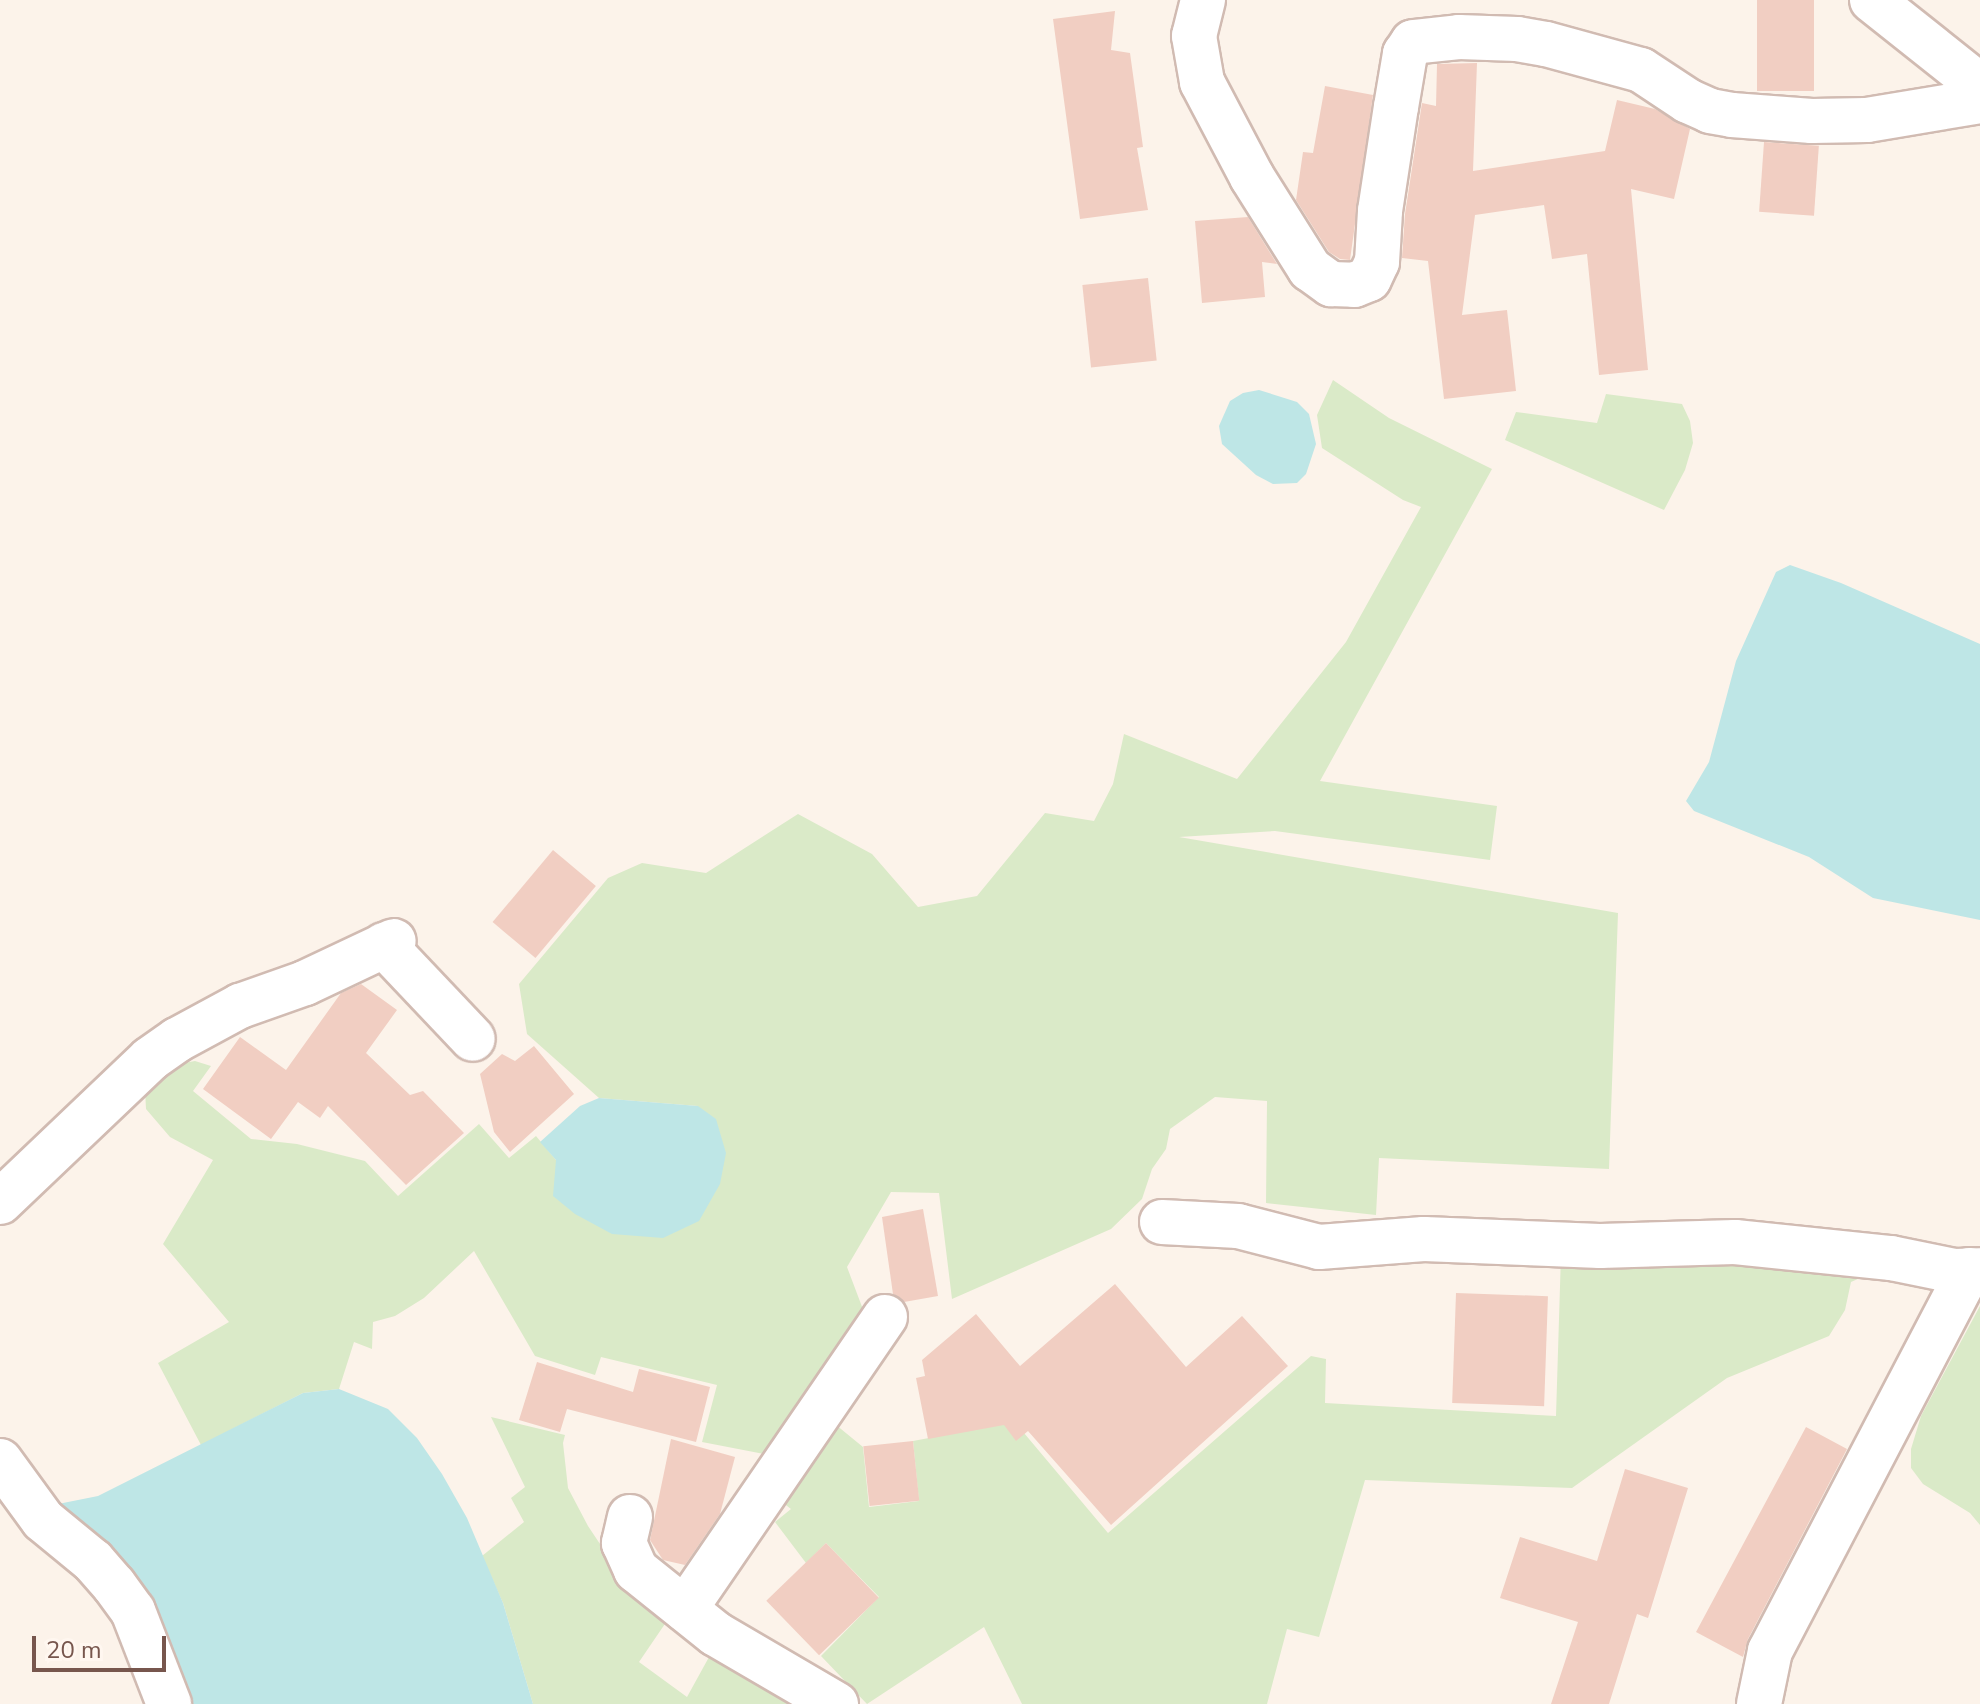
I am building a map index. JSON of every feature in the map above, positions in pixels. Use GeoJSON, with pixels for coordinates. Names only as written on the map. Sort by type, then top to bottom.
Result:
{"type":"FeatureCollection","features":[{"type":"Feature","properties":{"kind":"street"},"geometry":{"type":"LineString","coordinates":[[1203,0],[1194,36],[1202,82],[1252,177],[1310,269],[1331,284],[1354,285],[1369,279],[1377,262],[1380,211],[1396,107],[1405,54],[1413,42],[1459,37],[1517,39],[1546,44],[1641,70],[1688,101],[1710,111],[1732,115],[1867,120],[1980,101]]}},
{"type":"Feature","properties":{"kind":"street"},"geometry":{"type":"LineString","coordinates":[[1872,0],[1980,86]]}},
{"type":"Feature","properties":{"kind":"street"},"geometry":{"type":"LineString","coordinates":[[0,1202],[150,1059],[177,1040],[240,1006],[305,983],[389,943],[473,1039]]}},
{"type":"Feature","properties":{"kind":"street"},"geometry":{"type":"LineString","coordinates":[[1162,1222],[1238,1226],[1319,1247],[1424,1239],[1600,1246],[1735,1242],[1891,1258],[1955,1271],[1975,1270]]}},
{"type":"Feature","properties":{"kind":"street"},"geometry":{"type":"LineString","coordinates":[[1759,1704],[1770,1651],[1975,1270]]}},
{"type":"Feature","properties":{"kind":"street"},"geometry":{"type":"LineString","coordinates":[[685,1609],[885,1317]]}},
{"type":"Feature","properties":{"kind":"street"},"geometry":{"type":"LineString","coordinates":[[0,1461],[43,1520],[93,1561],[133,1611],[169,1704]]}},
{"type":"Feature","properties":{"kind":"street"},"geometry":{"type":"LineString","coordinates":[[630,1517],[624,1543],[636,1570],[716,1634],[836,1704]]}},
{"type":"Feature","properties":{"kind":"green space"},"geometry":{"type":"Polygon","coordinates":[[[1333,380],[1389,418],[1492,469],[1320,781],[1497,806],[1490,860],[1275,831],[1179,837],[1618,913],[1609,1169],[1379,1158],[1376,1215],[1266,1203],[1267,1101],[1215,1097],[1170,1129],[1166,1149],[1152,1169],[1142,1199],[1111,1229],[952,1299],[939,1193],[891,1192],[847,1267],[864,1312],[769,1455],[702,1442],[717,1385],[601,1357],[595,1375],[535,1356],[474,1251],[424,1298],[395,1316],[373,1322],[372,1349],[354,1342],[339,1389],[303,1393],[201,1445],[158,1363],[229,1322],[163,1244],[213,1160],[170,1137],[146,1109],[145,1090],[173,1065],[195,1061],[211,1066],[193,1091],[251,1139],[297,1144],[365,1161],[398,1196],[479,1124],[509,1158],[536,1136],[556,1160],[698,1106],[599,1098],[527,1034],[519,984],[608,878],[642,863],[706,873],[798,814],[872,854],[918,907],[977,896],[1045,813],[1094,821],[1113,784],[1124,734],[1237,779],[1346,642],[1421,507],[1403,500],[1322,448],[1317,415],[1333,380]]]}},
{"type":"Feature","properties":{"kind":"green space"},"geometry":{"type":"Polygon","coordinates":[[[1606,394],[1682,404],[1690,421],[1693,443],[1685,470],[1664,510],[1505,440],[1516,412],[1597,423],[1606,394]]]}},
{"type":"Feature","properties":{"kind":"green space"},"geometry":{"type":"Polygon","coordinates":[[[1561,1254],[1857,1262],[1860,1278],[1851,1282],[1845,1310],[1829,1336],[1727,1378],[1572,1488],[1365,1480],[1319,1637],[1287,1629],[1267,1704],[1022,1704],[984,1627],[867,1704],[821,1656],[879,1597],[826,1543],[806,1563],[775,1522],[791,1509],[778,1499],[830,1420],[863,1447],[869,1507],[919,1501],[913,1441],[982,1428],[998,1402],[1108,1533],[1311,1356],[1326,1359],[1325,1403],[1556,1416],[1561,1254]]]}},
{"type":"Feature","properties":{"kind":"green space"},"geometry":{"type":"Polygon","coordinates":[[[1980,1306],[1980,1525],[1970,1513],[1923,1484],[1911,1468],[1911,1449],[1921,1416],[1980,1306]]]}},
{"type":"Feature","properties":{"kind":"green space"},"geometry":{"type":"Polygon","coordinates":[[[491,1417],[565,1435],[563,1443],[568,1488],[588,1526],[612,1562],[671,1615],[639,1662],[687,1697],[714,1648],[809,1704],[533,1704],[503,1603],[482,1556],[524,1522],[511,1498],[525,1487],[491,1417]]]}},
{"type":"Feature","properties":{"kind":"water"},"geometry":{"type":"Polygon","coordinates":[[[1259,390],[1297,402],[1309,414],[1316,444],[1306,474],[1297,483],[1273,484],[1256,475],[1222,444],[1219,426],[1230,401],[1243,393],[1259,390]]]}},
{"type":"Feature","properties":{"kind":"water"},"geometry":{"type":"Polygon","coordinates":[[[1790,565],[1841,583],[1980,644],[1980,920],[1873,898],[1809,857],[1694,811],[1686,801],[1709,762],[1736,661],[1776,572],[1790,565]]]}},
{"type":"Feature","properties":{"kind":"water"},"geometry":{"type":"Polygon","coordinates":[[[599,1098],[698,1106],[716,1119],[726,1153],[720,1184],[699,1221],[663,1238],[612,1234],[575,1214],[553,1196],[556,1160],[540,1142],[580,1106],[599,1098]]]}},
{"type":"Feature","properties":{"kind":"water"},"geometry":{"type":"Polygon","coordinates":[[[339,1389],[388,1409],[417,1438],[442,1474],[467,1518],[503,1603],[533,1704],[184,1704],[53,1505],[98,1496],[303,1393],[339,1389]]]}},
{"type":"Feature","properties":{"kind":"building"},"geometry":{"type":"Polygon","coordinates":[[[1757,0],[1814,0],[1814,91],[1757,91],[1757,0]]]}},
{"type":"Feature","properties":{"kind":"building"},"geometry":{"type":"Polygon","coordinates":[[[1115,11],[1111,50],[1130,53],[1143,147],[1137,148],[1148,210],[1080,219],[1053,19],[1115,11]]]}},
{"type":"Feature","properties":{"kind":"building"},"geometry":{"type":"Polygon","coordinates":[[[1477,63],[1473,171],[1605,151],[1617,100],[1655,109],[1690,129],[1674,199],[1631,189],[1648,370],[1599,375],[1587,254],[1552,259],[1544,205],[1475,215],[1462,315],[1507,310],[1516,391],[1444,399],[1428,261],[1402,258],[1405,214],[1422,103],[1436,106],[1437,64],[1477,63]]]}},
{"type":"Feature","properties":{"kind":"building"},"geometry":{"type":"Polygon","coordinates":[[[1325,86],[1373,95],[1350,260],[1340,259],[1329,252],[1296,200],[1303,152],[1313,153],[1325,86]]]}},
{"type":"Feature","properties":{"kind":"building"},"geometry":{"type":"Polygon","coordinates":[[[1764,142],[1819,146],[1814,216],[1759,212],[1764,142]]]}},
{"type":"Feature","properties":{"kind":"building"},"geometry":{"type":"Polygon","coordinates":[[[1248,217],[1277,264],[1262,262],[1265,297],[1202,303],[1195,221],[1248,217]]]}},
{"type":"Feature","properties":{"kind":"building"},"geometry":{"type":"Polygon","coordinates":[[[1148,278],[1157,361],[1091,367],[1082,285],[1148,278]]]}},
{"type":"Feature","properties":{"kind":"building"},"geometry":{"type":"Polygon","coordinates":[[[553,850],[596,886],[535,958],[493,922],[553,850]]]}},
{"type":"Feature","properties":{"kind":"building"},"geometry":{"type":"Polygon","coordinates":[[[361,984],[397,1010],[366,1053],[410,1095],[423,1091],[464,1133],[406,1185],[328,1106],[320,1118],[298,1102],[271,1139],[203,1089],[240,1037],[286,1070],[341,993],[361,984]]]}},
{"type":"Feature","properties":{"kind":"building"},"geometry":{"type":"Polygon","coordinates":[[[534,1046],[574,1094],[510,1152],[494,1132],[480,1074],[502,1054],[515,1061],[534,1046]]]}},
{"type":"Feature","properties":{"kind":"building"},"geometry":{"type":"Polygon","coordinates":[[[923,1209],[938,1296],[904,1302],[893,1294],[882,1217],[923,1209]]]}},
{"type":"Feature","properties":{"kind":"building"},"geometry":{"type":"Polygon","coordinates":[[[1115,1284],[1186,1367],[1242,1316],[1288,1366],[1111,1525],[1028,1431],[1016,1441],[1004,1425],[928,1439],[916,1378],[925,1376],[922,1360],[976,1314],[1020,1366],[1115,1284]]]}},
{"type":"Feature","properties":{"kind":"building"},"geometry":{"type":"Polygon","coordinates":[[[1456,1293],[1548,1296],[1544,1406],[1452,1403],[1456,1293]]]}},
{"type":"Feature","properties":{"kind":"building"},"geometry":{"type":"Polygon","coordinates":[[[537,1362],[633,1392],[639,1369],[710,1387],[696,1442],[567,1409],[560,1432],[519,1420],[537,1362]]]}},
{"type":"Feature","properties":{"kind":"building"},"geometry":{"type":"Polygon","coordinates":[[[1806,1427],[1847,1449],[1748,1639],[1743,1657],[1696,1632],[1806,1427]]]}},
{"type":"Feature","properties":{"kind":"building"},"geometry":{"type":"Polygon","coordinates":[[[671,1439],[735,1457],[720,1514],[685,1565],[663,1560],[650,1540],[671,1439]]]}},
{"type":"Feature","properties":{"kind":"building"},"geometry":{"type":"Polygon","coordinates":[[[913,1441],[919,1501],[870,1506],[863,1446],[913,1441]]]}},
{"type":"Feature","properties":{"kind":"building"},"geometry":{"type":"Polygon","coordinates":[[[1625,1469],[1688,1488],[1648,1618],[1637,1614],[1609,1704],[1551,1704],[1578,1622],[1500,1598],[1520,1537],[1597,1561],[1625,1469]]]}},
{"type":"Feature","properties":{"kind":"building"},"geometry":{"type":"Polygon","coordinates":[[[826,1543],[879,1598],[819,1655],[766,1601],[826,1543]]]}}]}
